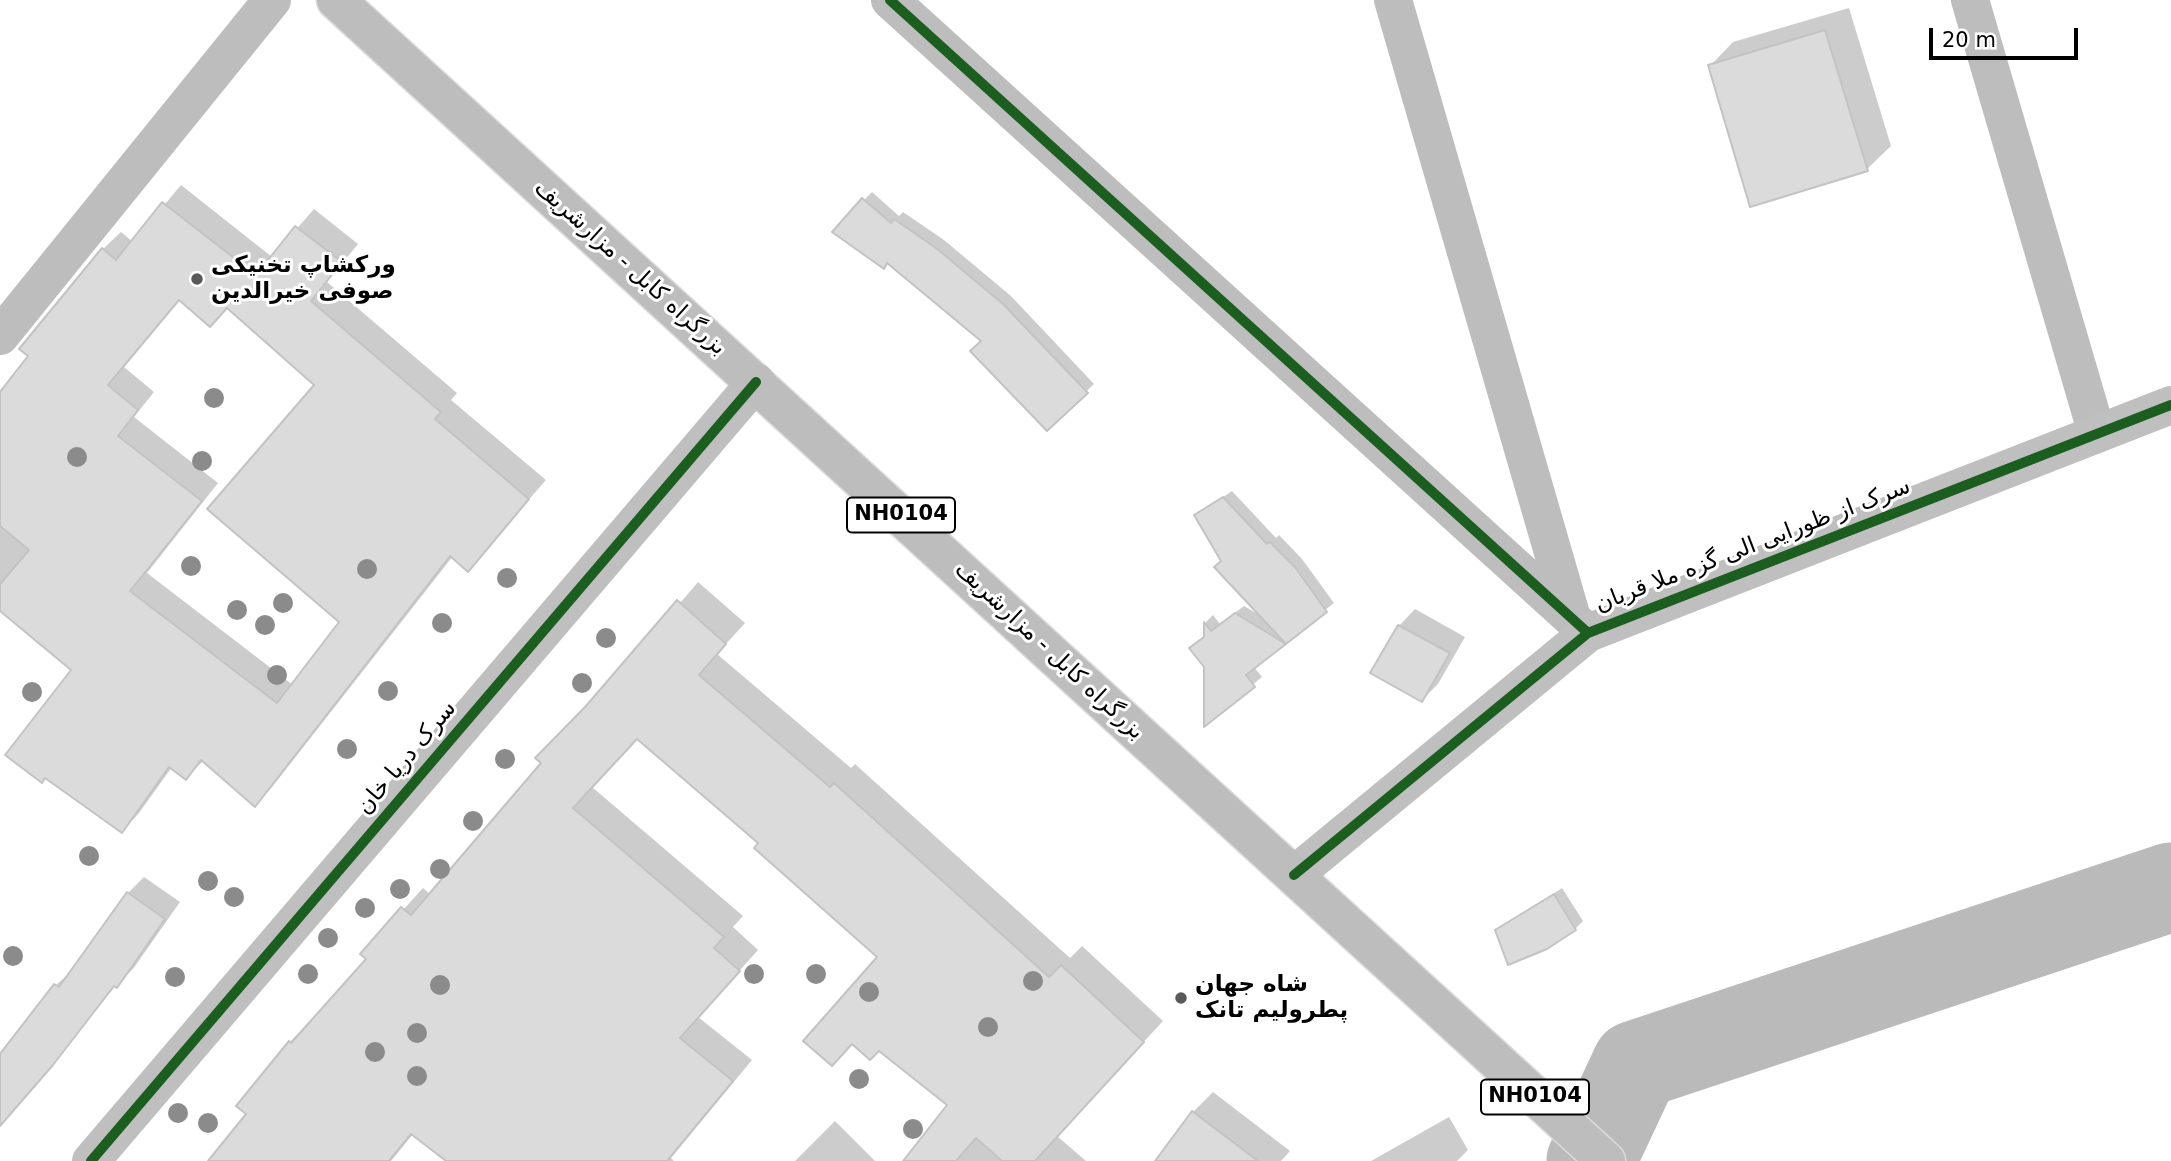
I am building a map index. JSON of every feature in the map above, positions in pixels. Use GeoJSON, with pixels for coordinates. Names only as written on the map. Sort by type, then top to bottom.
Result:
{"type":"FeatureCollection","features":[{"type":"Feature","properties":{"kind":"main road"},"geometry":{"type":"LineString","coordinates":[[0,336],[272,0]]}},
{"type":"Feature","properties":{"kind":"main road","name":"بزرگراه کابل - مزارشریف"},"geometry":{"type":"LineString","coordinates":[[336,0],[1606,1161]]}},
{"type":"Feature","properties":{"kind":"main road"},"geometry":{"type":"LineString","coordinates":[[890,0],[1580,625]]}},
{"type":"Feature","properties":{"kind":"main road"},"geometry":{"type":"LineString","coordinates":[[1393,0],[1580,625]]}},
{"type":"Feature","properties":{"kind":"main road"},"geometry":{"type":"LineString","coordinates":[[1970,0],[2097,434]]}},
{"type":"Feature","properties":{"kind":"street","name":"سرک دریا خان"},"geometry":{"type":"LineString","coordinates":[[90,1161],[756,382]]}},
{"type":"Feature","properties":{"kind":"street","name":"سرک از ظورایی الی گزه ملا قربان"},"geometry":{"type":"LineString","coordinates":[[1294,875],[1580,625],[2171,405]]}},
{"type":"Feature","properties":{"kind":"building"},"geometry":{"type":"Polygon","coordinates":[[[1825,30],[1868,171],[1750,207],[1708,65],[1825,30]]]}},
{"type":"Feature","properties":{"kind":"building"},"geometry":{"type":"Polygon","coordinates":[[[862,198],[891,223],[894,219],[936,248],[1003,304],[1088,393],[1047,431],[970,351],[981,341],[887,263],[884,269],[832,232],[862,198]]]}},
{"type":"Feature","properties":{"kind":"building"},"geometry":{"type":"Polygon","coordinates":[[[162,202],[256,275],[295,226],[342,262],[311,301],[441,412],[435,419],[529,499],[468,572],[450,556],[255,807],[201,760],[186,780],[169,767],[122,833],[45,778],[42,783],[5,755],[71,670],[0,611],[0,584],[29,550],[0,526],[0,392],[28,356],[19,349],[102,248],[116,260],[162,202]],[[179,300],[108,385],[138,410],[118,436],[202,501],[130,591],[277,703],[339,622],[207,509],[314,385],[227,308],[210,327],[179,300]]]}},
{"type":"Feature","properties":{"kind":"building"},"geometry":{"type":"Polygon","coordinates":[[[1223,497],[1267,544],[1270,542],[1295,567],[1327,612],[1286,644],[1214,567],[1221,561],[1194,515],[1223,497]]]}},
{"type":"Feature","properties":{"kind":"building"},"geometry":{"type":"Polygon","coordinates":[[[677,600],[726,644],[699,675],[830,787],[834,783],[1049,977],[1061,965],[1144,1042],[1035,1161],[1002,1161],[976,1138],[956,1161],[903,1161],[947,1105],[879,1051],[870,1060],[852,1044],[832,1066],[803,1041],[877,957],[754,848],[758,843],[637,739],[573,808],[724,937],[714,948],[740,971],[680,1038],[733,1081],[667,1161],[446,1161],[411,1134],[389,1161],[208,1161],[246,1114],[236,1106],[289,1041],[291,1043],[366,959],[360,954],[401,907],[411,915],[541,763],[535,758],[586,706],[677,600]]]}},
{"type":"Feature","properties":{"kind":"building"},"geometry":{"type":"Polygon","coordinates":[[[1235,613],[1286,644],[1246,675],[1255,687],[1204,727],[1204,667],[1189,648],[1204,637],[1204,622],[1211,631],[1235,613]]]}},
{"type":"Feature","properties":{"kind":"building"},"geometry":{"type":"Polygon","coordinates":[[[1398,625],[1450,653],[1422,702],[1370,673],[1398,625]]]}},
{"type":"Feature","properties":{"kind":"building"},"geometry":{"type":"Polygon","coordinates":[[[127,892],[165,919],[117,988],[114,986],[53,1065],[0,1126],[0,1054],[54,984],[59,987],[127,892]]]}},
{"type":"Feature","properties":{"kind":"building"},"geometry":{"type":"Polygon","coordinates":[[[1554,894],[1576,930],[1547,949],[1508,965],[1495,930],[1554,894]]]}},
{"type":"Feature","properties":{"kind":"building"},"geometry":{"type":"Polygon","coordinates":[[[1192,1111],[1258,1161],[1155,1161],[1192,1111]]]}},
{"type":"Feature","properties":{"kind":"waterway"},"geometry":{"type":"LineString","coordinates":[[1591,1161],[1636,1065],[2171,887]]}},
{"type":"Feature","properties":{"kind":"cycle path"},"geometry":{"type":"LineString","coordinates":[[890,0],[1588,633]]}},
{"type":"Feature","properties":{"kind":"cycle path"},"geometry":{"type":"LineString","coordinates":[[91,1161],[756,382]]}},
{"type":"Feature","properties":{"kind":"cycle path"},"geometry":{"type":"LineString","coordinates":[[1294,875],[1588,633],[2171,405]]}},
{"type":"Feature","properties":{"kind":"place","name":"ورکشاپ تخنیکی صوفی خیرالدین"},"geometry":{"type":"Point","coordinates":[197,279]}},
{"type":"Feature","properties":{"kind":"place","name":"شاه جهان پطرولیم تانک"},"geometry":{"type":"Point","coordinates":[1181,998]}}]}
